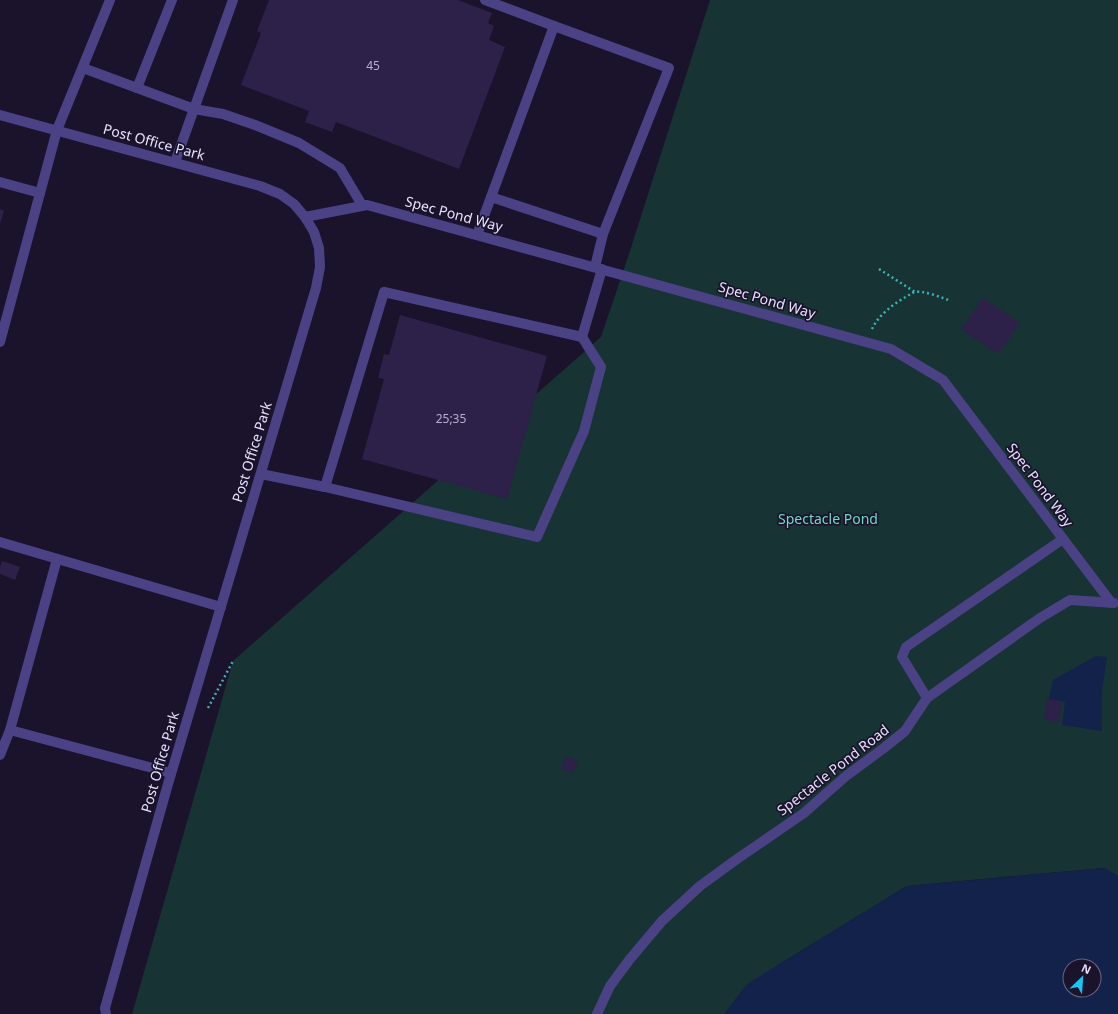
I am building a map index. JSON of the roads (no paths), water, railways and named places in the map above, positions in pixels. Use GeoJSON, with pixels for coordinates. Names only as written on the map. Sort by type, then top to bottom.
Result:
{"type":"FeatureCollection","features":[{"type":"Feature","properties":{"kind":"street"},"geometry":{"type":"LineString","coordinates":[[0,342],[57,130],[110,0]]}},
{"type":"Feature","properties":{"kind":"street"},"geometry":{"type":"LineString","coordinates":[[137,88],[172,0]]}},
{"type":"Feature","properties":{"kind":"street"},"geometry":{"type":"LineString","coordinates":[[175,162],[234,0]]}},
{"type":"Feature","properties":{"kind":"street"},"geometry":{"type":"LineString","coordinates":[[485,0],[669,68],[603,234],[598,268],[582,337]]}},
{"type":"Feature","properties":{"kind":"street"},"geometry":{"type":"LineString","coordinates":[[477,235],[554,26]]}},
{"type":"Feature","properties":{"kind":"street"},"geometry":{"type":"LineString","coordinates":[[83,68],[194,109],[223,114],[255,125],[299,143],[340,168],[362,205]]}},
{"type":"Feature","properties":{"kind":"street","name":"Post Office Park"},"geometry":{"type":"LineString","coordinates":[[0,115],[175,162],[260,186],[280,194],[294,204],[305,217],[314,232],[319,248],[320,267],[316,288],[171,773],[104,1012]]}},
{"type":"Feature","properties":{"kind":"street"},"geometry":{"type":"LineString","coordinates":[[0,182],[40,193]]}},
{"type":"Feature","properties":{"kind":"street"},"geometry":{"type":"LineString","coordinates":[[491,196],[603,234]]}},
{"type":"Feature","properties":{"kind":"street","name":"Spec Pond Way"},"geometry":{"type":"LineString","coordinates":[[305,217],[367,205],[891,349],[943,380],[1110,602],[1115,603]]}},
{"type":"Feature","properties":{"kind":"street"},"geometry":{"type":"LineString","coordinates":[[260,474],[325,487],[537,537],[584,431],[601,366],[582,337],[384,292],[325,487]]}},
{"type":"Feature","properties":{"kind":"street"},"geometry":{"type":"LineString","coordinates":[[927,698],[902,658],[906,647],[1064,539]]}},
{"type":"Feature","properties":{"kind":"street"},"geometry":{"type":"LineString","coordinates":[[0,542],[221,607]]}},
{"type":"Feature","properties":{"kind":"street"},"geometry":{"type":"LineString","coordinates":[[0,755],[10,730],[57,558]]}},
{"type":"Feature","properties":{"kind":"street","name":"Spectacle Pond Road"},"geometry":{"type":"LineString","coordinates":[[597,1014],[610,986],[630,959],[662,921],[700,886],[743,854],[804,813],[846,776],[905,731],[927,698],[1040,618],[1070,600],[1115,603]]}},
{"type":"Feature","properties":{"kind":"street"},"geometry":{"type":"LineString","coordinates":[[10,730],[171,773]]}},
{"type":"Feature","properties":{"kind":"water"},"geometry":{"type":"Polygon","coordinates":[[[1096,656],[1107,657],[1102,691],[1102,731],[1062,725],[1065,702],[1049,699],[1053,680],[1096,656]]]}},
{"type":"Feature","properties":{"kind":"water"},"geometry":{"type":"Polygon","coordinates":[[[1105,868],[1118,876],[1118,1014],[724,1014],[747,984],[907,886],[1105,868]]]}},
{"type":"Feature","properties":{"kind":"park label","name":"Spectacle Pond"},"geometry":{"type":"Point","coordinates":[828,519]}}]}
